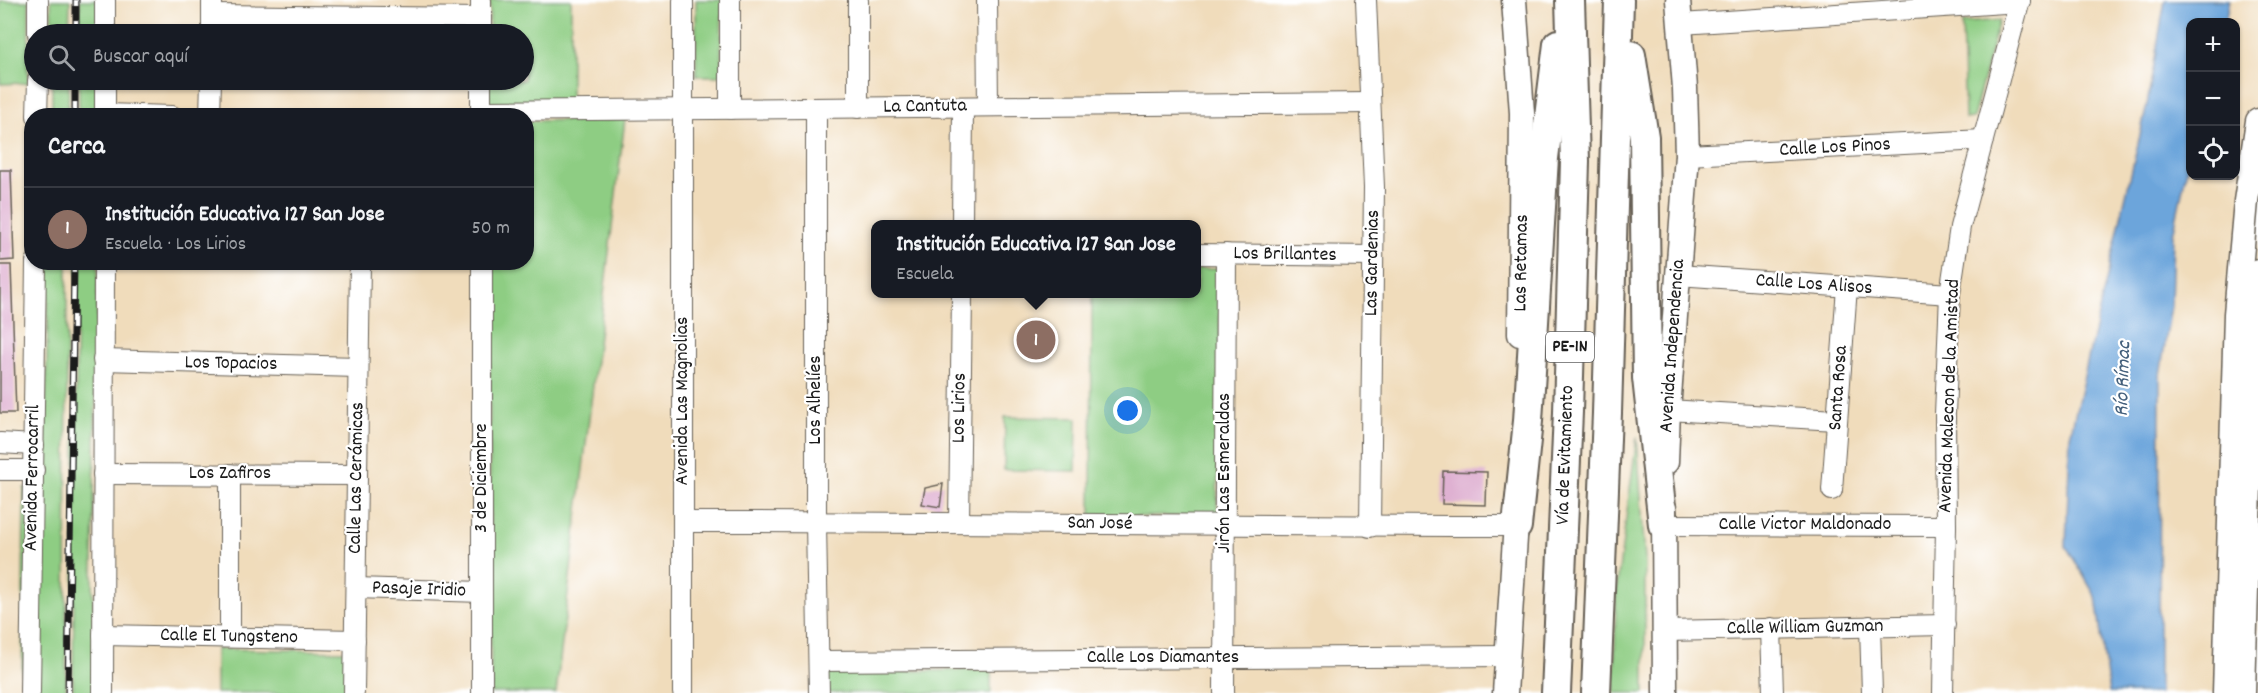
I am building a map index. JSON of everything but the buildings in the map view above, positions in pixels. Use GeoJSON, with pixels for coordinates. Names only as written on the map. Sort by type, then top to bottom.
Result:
{"type":"FeatureCollection","features":[{"type":"Feature","properties":{"kind":"highway"},"geometry":{"type":"LineString","coordinates":[[1517,526],[1528,421],[1544,158],[1563,0]]}},
{"type":"Feature","properties":{"kind":"highway","name":"Vía de Evitamiento"},"geometry":{"type":"LineString","coordinates":[[1556,693],[1569,412],[1575,161],[1570,0]]}},
{"type":"Feature","properties":{"kind":"highway"},"geometry":{"type":"LineString","coordinates":[[1619,4],[1630,47],[1644,137],[1647,378],[1663,525]]}},
{"type":"Feature","properties":{"kind":"highway","name":"Vía de Evitamiento"},"geometry":{"type":"LineString","coordinates":[[1596,693],[1619,4]]}},
{"type":"Feature","properties":{"kind":"main road","name":"Las Retamas"},"geometry":{"type":"LineString","coordinates":[[1504,693],[1517,526],[1523,210],[1522,113],[1514,0]]}},
{"type":"Feature","properties":{"kind":"main road","name":"Avenida Independencia"},"geometry":{"type":"LineString","coordinates":[[1665,693],[1663,525],[1668,410],[1687,155],[1678,0]]}},
{"type":"Feature","properties":{"kind":"main road"},"geometry":{"type":"LineString","coordinates":[[2243,693],[2249,314],[2246,201],[2258,121]]}},
{"type":"Feature","properties":{"kind":"main road"},"geometry":{"type":"LineString","coordinates":[[2225,693],[2249,314],[2258,271]]}},
{"type":"Feature","properties":{"kind":"street"},"geometry":{"type":"LineString","coordinates":[[38,0],[38,24]]}},
{"type":"Feature","properties":{"kind":"street"},"geometry":{"type":"LineString","coordinates":[[105,0],[105,24]]}},
{"type":"Feature","properties":{"kind":"street","name":"Avenida Las Magnolias"},"geometry":{"type":"LineString","coordinates":[[683,0],[683,693]]}},
{"type":"Feature","properties":{"kind":"street"},"geometry":{"type":"LineString","coordinates":[[730,0],[730,109]]}},
{"type":"Feature","properties":{"kind":"street"},"geometry":{"type":"LineString","coordinates":[[858,0],[858,108]]}},
{"type":"Feature","properties":{"kind":"street"},"geometry":{"type":"LineString","coordinates":[[987,0],[988,106]]}},
{"type":"Feature","properties":{"kind":"street","name":"Las Gardenias"},"geometry":{"type":"LineString","coordinates":[[1365,0],[1374,187],[1370,527]]}},
{"type":"Feature","properties":{"kind":"street"},"geometry":{"type":"LineString","coordinates":[[1681,24],[1817,8],[2020,1]]}},
{"type":"Feature","properties":{"kind":"street","name":"Avenida Malecon de la Amistad"},"geometry":{"type":"LineString","coordinates":[[1943,693],[1946,526],[1945,414],[1950,294],[1960,227],[2020,1]]}},
{"type":"Feature","properties":{"kind":"street"},"geometry":{"type":"LineString","coordinates":[[212,17],[481,18]]}},
{"type":"Feature","properties":{"kind":"street"},"geometry":{"type":"LineString","coordinates":[[37,108],[38,90]]}},
{"type":"Feature","properties":{"kind":"street"},"geometry":{"type":"LineString","coordinates":[[105,90],[105,108]]}},
{"type":"Feature","properties":{"kind":"street"},"geometry":{"type":"LineString","coordinates":[[210,108],[211,90]]}},
{"type":"Feature","properties":{"kind":"street"},"geometry":{"type":"LineString","coordinates":[[481,90],[481,108]]}},
{"type":"Feature","properties":{"kind":"street","name":"La Cantuta"},"geometry":{"type":"LineString","coordinates":[[534,112],[1370,103]]}},
{"type":"Feature","properties":{"kind":"street"},"geometry":{"type":"LineString","coordinates":[[963,106],[963,220]]}},
{"type":"Feature","properties":{"kind":"street","name":"Los Alhelíes"},"geometry":{"type":"LineString","coordinates":[[816,108],[816,522],[819,693]]}},
{"type":"Feature","properties":{"kind":"street","name":"Calle Los Pinos"},"geometry":{"type":"LineString","coordinates":[[1687,155],[1983,140]]}},
{"type":"Feature","properties":{"kind":"street","name":"Los Brillantes"},"geometry":{"type":"LineString","coordinates":[[1201,254],[1373,256]]}},
{"type":"Feature","properties":{"kind":"street","name":"Jirón Las Esmeraldas"},"geometry":{"type":"LineString","coordinates":[[1224,693],[1226,254]]}},
{"type":"Feature","properties":{"kind":"street","name":"Avenida Ferrocarril"},"geometry":{"type":"LineString","coordinates":[[30,693],[36,270]]}},
{"type":"Feature","properties":{"kind":"street"},"geometry":{"type":"LineString","coordinates":[[103,693],[104,270]]}},
{"type":"Feature","properties":{"kind":"street","name":"Calle Las Cerámicas"},"geometry":{"type":"LineString","coordinates":[[354,693],[360,270]]}},
{"type":"Feature","properties":{"kind":"street","name":"3 de Diciembre"},"geometry":{"type":"LineString","coordinates":[[482,270],[482,693]]}},
{"type":"Feature","properties":{"kind":"street","name":"Calle Los Alisos"},"geometry":{"type":"LineString","coordinates":[[1678,275],[1950,294]]}},
{"type":"Feature","properties":{"kind":"street","name":"Santa Rosa"},"geometry":{"type":"LineString","coordinates":[[1832,490],[1847,287]]}},
{"type":"Feature","properties":{"kind":"street","name":"Los Lirios"},"geometry":{"type":"LineString","coordinates":[[959,522],[962,298]]}},
{"type":"Feature","properties":{"kind":"street","name":"Los Topacios"},"geometry":{"type":"LineString","coordinates":[[104,360],[358,367]]}},
{"type":"Feature","properties":{"kind":"street"},"geometry":{"type":"LineString","coordinates":[[1668,410],[1836,420]]}},
{"type":"Feature","properties":{"kind":"street"},"geometry":{"type":"LineString","coordinates":[[0,443],[34,445]]}},
{"type":"Feature","properties":{"kind":"street"},"geometry":{"type":"LineString","coordinates":[[0,470],[34,470]]}},
{"type":"Feature","properties":{"kind":"street","name":"Los Zafiros"},"geometry":{"type":"LineString","coordinates":[[103,474],[357,475]]}},
{"type":"Feature","properties":{"kind":"street"},"geometry":{"type":"LineString","coordinates":[[230,474],[230,637]]}},
{"type":"Feature","properties":{"kind":"street","name":"San José"},"geometry":{"type":"LineString","coordinates":[[683,522],[1517,526]]}},
{"type":"Feature","properties":{"kind":"street","name":"Calle Victor Maldonado"},"geometry":{"type":"LineString","coordinates":[[1663,525],[1946,526]]}},
{"type":"Feature","properties":{"kind":"street","name":"Pasaje Iridio"},"geometry":{"type":"LineString","coordinates":[[356,588],[482,591]]}},
{"type":"Feature","properties":{"kind":"street","name":"Calle William Guzman"},"geometry":{"type":"LineString","coordinates":[[1665,631],[1945,625]]}},
{"type":"Feature","properties":{"kind":"street"},"geometry":{"type":"LineString","coordinates":[[1870,626],[1872,693]]}},
{"type":"Feature","properties":{"kind":"street"},"geometry":{"type":"LineString","coordinates":[[1771,628],[1773,693]]}},
{"type":"Feature","properties":{"kind":"street","name":"Calle El Tungsteno"},"geometry":{"type":"LineString","coordinates":[[103,635],[355,640]]}},
{"type":"Feature","properties":{"kind":"street","name":"Calle Los Diamantes"},"geometry":{"type":"LineString","coordinates":[[819,661],[1507,656]]}},
{"type":"Feature","properties":{"kind":"green space"},"geometry":{"type":"Polygon","coordinates":[[[51,0],[70,0],[69,24],[52,24],[51,0]]]}},
{"type":"Feature","properties":{"kind":"green space"},"geometry":{"type":"Polygon","coordinates":[[[80,0],[99,0],[99,24],[80,24],[80,0]]]}},
{"type":"Feature","properties":{"kind":"green space"},"geometry":{"type":"Polygon","coordinates":[[[490,0],[571,0],[571,107],[489,108],[489,90],[534,90],[534,24],[489,24],[490,0]]]}},
{"type":"Feature","properties":{"kind":"green space"},"geometry":{"type":"Polygon","coordinates":[[[696,0],[722,0],[721,76],[696,76],[696,0]]]}},
{"type":"Feature","properties":{"kind":"green space"},"geometry":{"type":"Polygon","coordinates":[[[0,1],[29,1],[29,24],[24,24],[24,83],[0,84],[0,1]]]}},
{"type":"Feature","properties":{"kind":"green space"},"geometry":{"type":"Polygon","coordinates":[[[1999,20],[1973,118],[1965,119],[1962,23],[1999,20]]]}},
{"type":"Feature","properties":{"kind":"green space"},"geometry":{"type":"Polygon","coordinates":[[[52,90],[69,90],[68,108],[52,108],[52,90]]]}},
{"type":"Feature","properties":{"kind":"green space"},"geometry":{"type":"Polygon","coordinates":[[[79,90],[98,90],[97,108],[79,108],[79,90]]]}},
{"type":"Feature","properties":{"kind":"green space"},"geometry":{"type":"Polygon","coordinates":[[[625,119],[556,693],[491,693],[489,270],[534,270],[534,121],[625,119]]]}},
{"type":"Feature","properties":{"kind":"green space"},"geometry":{"type":"Polygon","coordinates":[[[1201,269],[1221,269],[1217,516],[1091,517],[1092,298],[1201,298],[1201,269]]]}},
{"type":"Feature","properties":{"kind":"green space"},"geometry":{"type":"Polygon","coordinates":[[[49,270],[67,270],[66,693],[22,693],[24,488],[44,488],[49,270]]]}},
{"type":"Feature","properties":{"kind":"green space"},"geometry":{"type":"Polygon","coordinates":[[[77,270],[98,270],[93,566],[94,693],[73,693],[77,270]]]}},
{"type":"Feature","properties":{"kind":"green space"},"geometry":{"type":"Polygon","coordinates":[[[1005,417],[1077,418],[1076,471],[1004,470],[1005,417]]]}},
{"type":"Feature","properties":{"kind":"green space"},"geometry":{"type":"Polygon","coordinates":[[[1637,437],[1645,559],[1645,693],[1614,693],[1616,592],[1637,437]]]}},
{"type":"Feature","properties":{"kind":"green space"},"geometry":{"type":"Polygon","coordinates":[[[216,649],[347,651],[347,693],[216,693],[216,649]]]}},
{"type":"Feature","properties":{"kind":"green space"},"geometry":{"type":"Polygon","coordinates":[[[991,670],[991,693],[825,693],[825,672],[991,670]]]}},
{"type":"Feature","properties":{"kind":"water","name":"Río Rímac"},"geometry":{"type":"Polygon","coordinates":[[[2165,0],[2230,0],[2226,18],[2186,18],[2186,173],[2173,235],[2171,306],[2160,375],[2159,693],[2109,693],[2096,597],[2066,546],[2070,436],[2147,105],[2165,0]]]}},
{"type":"Feature","properties":{"kind":"railway"},"geometry":{"type":"LineString","coordinates":[[76,0],[76,24]]}},
{"type":"Feature","properties":{"kind":"railway"},"geometry":{"type":"LineString","coordinates":[[75,90],[75,108]]}},
{"type":"Feature","properties":{"kind":"railway"},"geometry":{"type":"LineString","coordinates":[[68,693],[74,270]]}},
{"type":"Feature","properties":{"kind":"place","name":"Institución Educativa 127 San Jose"},"geometry":{"type":"Point","coordinates":[1036,340]}}]}
